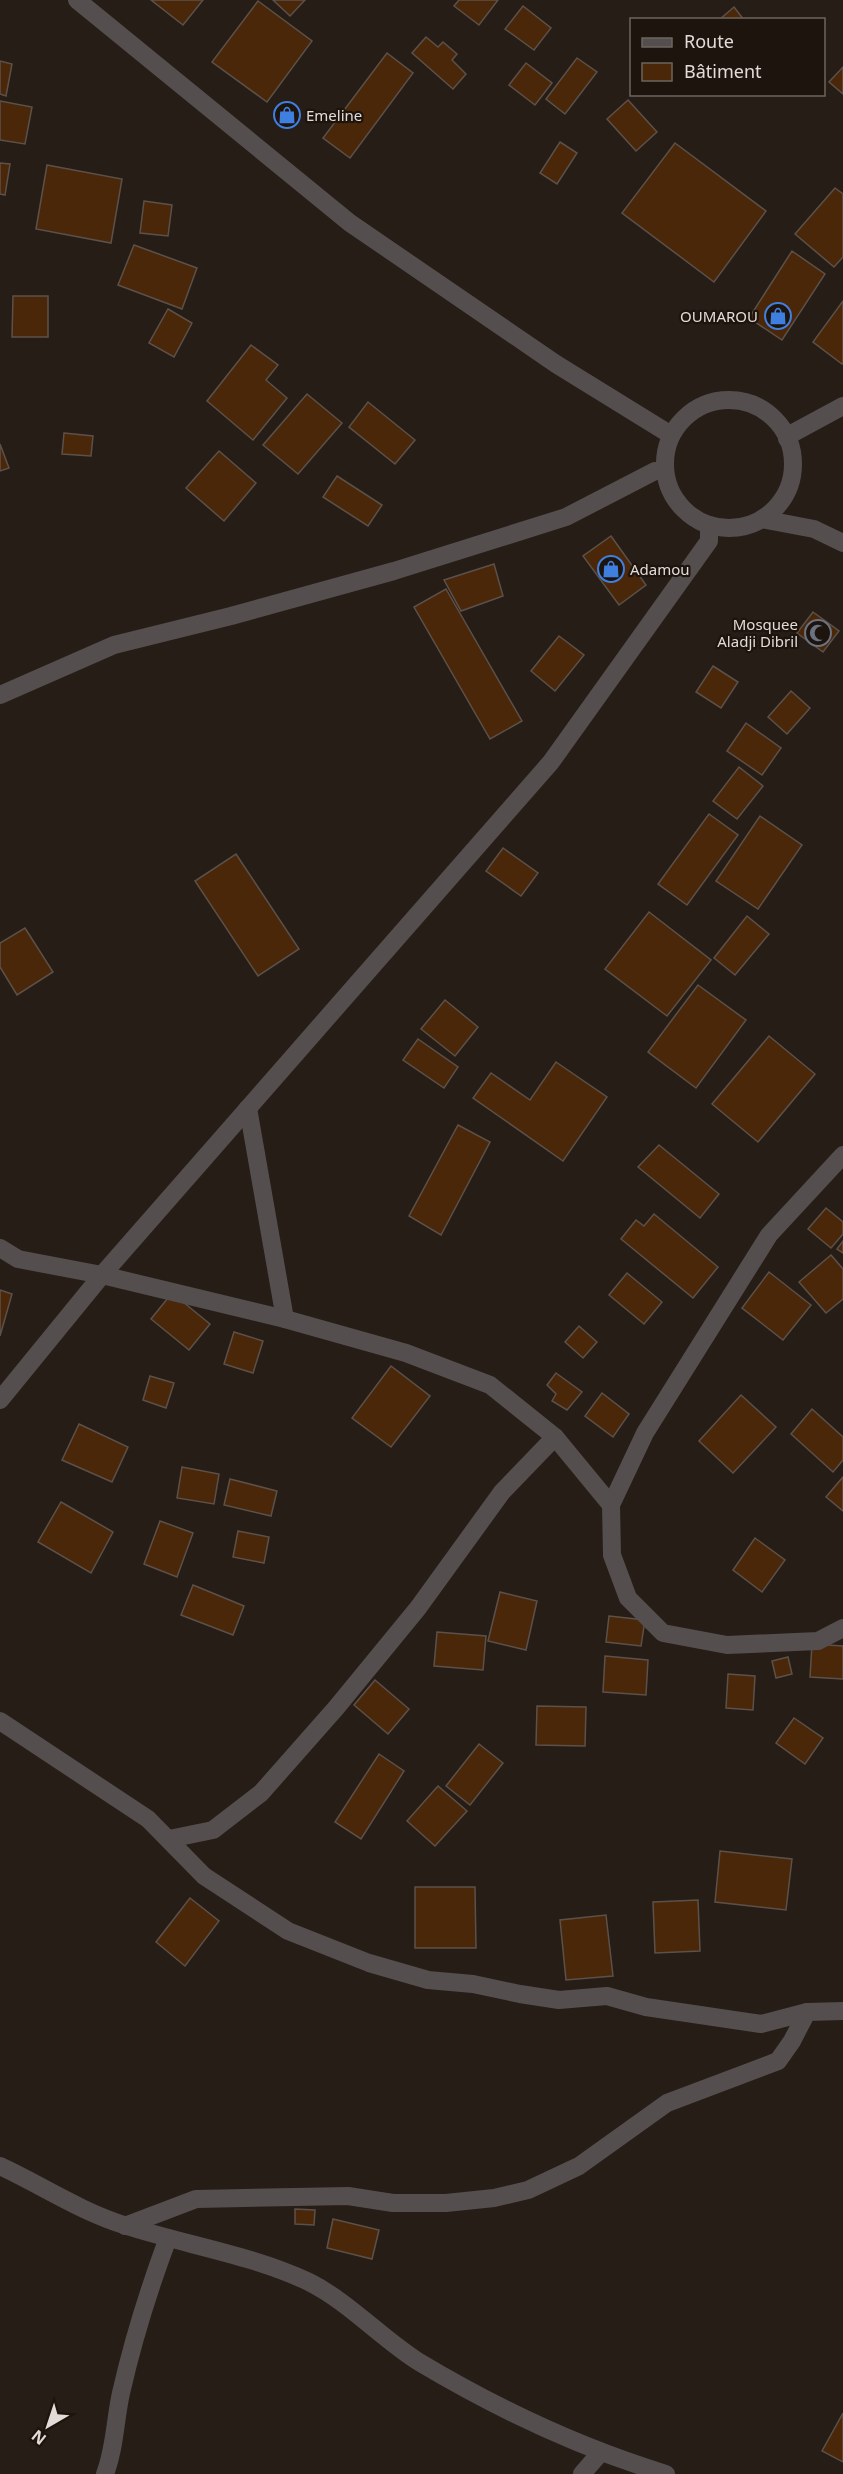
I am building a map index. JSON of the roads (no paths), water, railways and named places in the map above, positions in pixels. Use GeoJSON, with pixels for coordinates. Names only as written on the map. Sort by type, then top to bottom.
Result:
{"type":"FeatureCollection","features":[{"type":"Feature","properties":{"kind":"street"},"geometry":{"type":"LineString","coordinates":[[77,0],[350,223],[556,364],[671,435]]}},
{"type":"Feature","properties":{"kind":"street"},"geometry":{"type":"LineString","coordinates":[[730,400],[748,403],[764,411],[778,424],[787,439],[792,457],[789,484],[776,508],[762,519],[745,526],[727,528],[709,525],[692,517],[679,504],[670,489],[665,471],[666,453],[671,435],[681,420],[695,409],[712,402],[730,400]]}},
{"type":"Feature","properties":{"kind":"street"},"geometry":{"type":"LineString","coordinates":[[787,439],[793,433],[843,406]]}},
{"type":"Feature","properties":{"kind":"street"},"geometry":{"type":"LineString","coordinates":[[0,695],[114,645],[231,616],[394,571],[566,517],[655,471],[665,471]]}},
{"type":"Feature","properties":{"kind":"street"},"geometry":{"type":"LineString","coordinates":[[762,519],[814,530],[843,543]]}},
{"type":"Feature","properties":{"kind":"street"},"geometry":{"type":"LineString","coordinates":[[0,1400],[102,1275],[551,762],[709,542],[709,525]]}},
{"type":"Feature","properties":{"kind":"street"},"geometry":{"type":"LineString","coordinates":[[248,1108],[285,1319]]}},
{"type":"Feature","properties":{"kind":"street"},"geometry":{"type":"LineString","coordinates":[[843,1155],[769,1235],[645,1433],[611,1505],[612,1555],[628,1598],[663,1633],[727,1646],[818,1641],[843,1628]]}},
{"type":"Feature","properties":{"kind":"street"},"geometry":{"type":"LineString","coordinates":[[0,1248],[18,1259],[102,1275],[285,1319],[406,1353],[490,1385],[555,1437],[611,1505]]}},
{"type":"Feature","properties":{"kind":"street"},"geometry":{"type":"LineString","coordinates":[[169,1839],[213,1830],[261,1793],[336,1708],[418,1608],[502,1492],[555,1437]]}},
{"type":"Feature","properties":{"kind":"street"},"geometry":{"type":"LineString","coordinates":[[0,1721],[148,1819],[204,1876],[288,1931],[369,1963],[428,1980],[473,1984],[559,2000],[607,1996],[646,2007],[761,2024],[807,2012],[843,2011]]}},
{"type":"Feature","properties":{"kind":"street"},"geometry":{"type":"LineString","coordinates":[[125,2226],[196,2199],[348,2196],[393,2203],[446,2203],[494,2198],[528,2190],[579,2166],[667,2103],[778,2061],[807,2012]]}},
{"type":"Feature","properties":{"kind":"street"},"geometry":{"type":"LineString","coordinates":[[0,2166],[84,2210],[125,2226],[278,2270],[310,2283],[418,2361],[505,2408],[601,2452],[666,2474]]}},
{"type":"Feature","properties":{"kind":"street"},"geometry":{"type":"LineString","coordinates":[[105,2474],[111,2457],[120,2398],[130,2355],[147,2294],[168,2238]]}},
{"type":"Feature","properties":{"kind":"street"},"geometry":{"type":"LineString","coordinates":[[582,2474],[601,2452]]}},
{"type":"Feature","properties":{"kind":"place","name":"Emeline"},"geometry":{"type":"Point","coordinates":[287,115]}},
{"type":"Feature","properties":{"kind":"place","name":"OUMAROU"},"geometry":{"type":"Point","coordinates":[778,316]}},
{"type":"Feature","properties":{"kind":"place","name":"Adamou"},"geometry":{"type":"Point","coordinates":[611,569]}},
{"type":"Feature","properties":{"kind":"place","name":"Mosquee Aladji Dibril"},"geometry":{"type":"Point","coordinates":[818,633]}}]}
